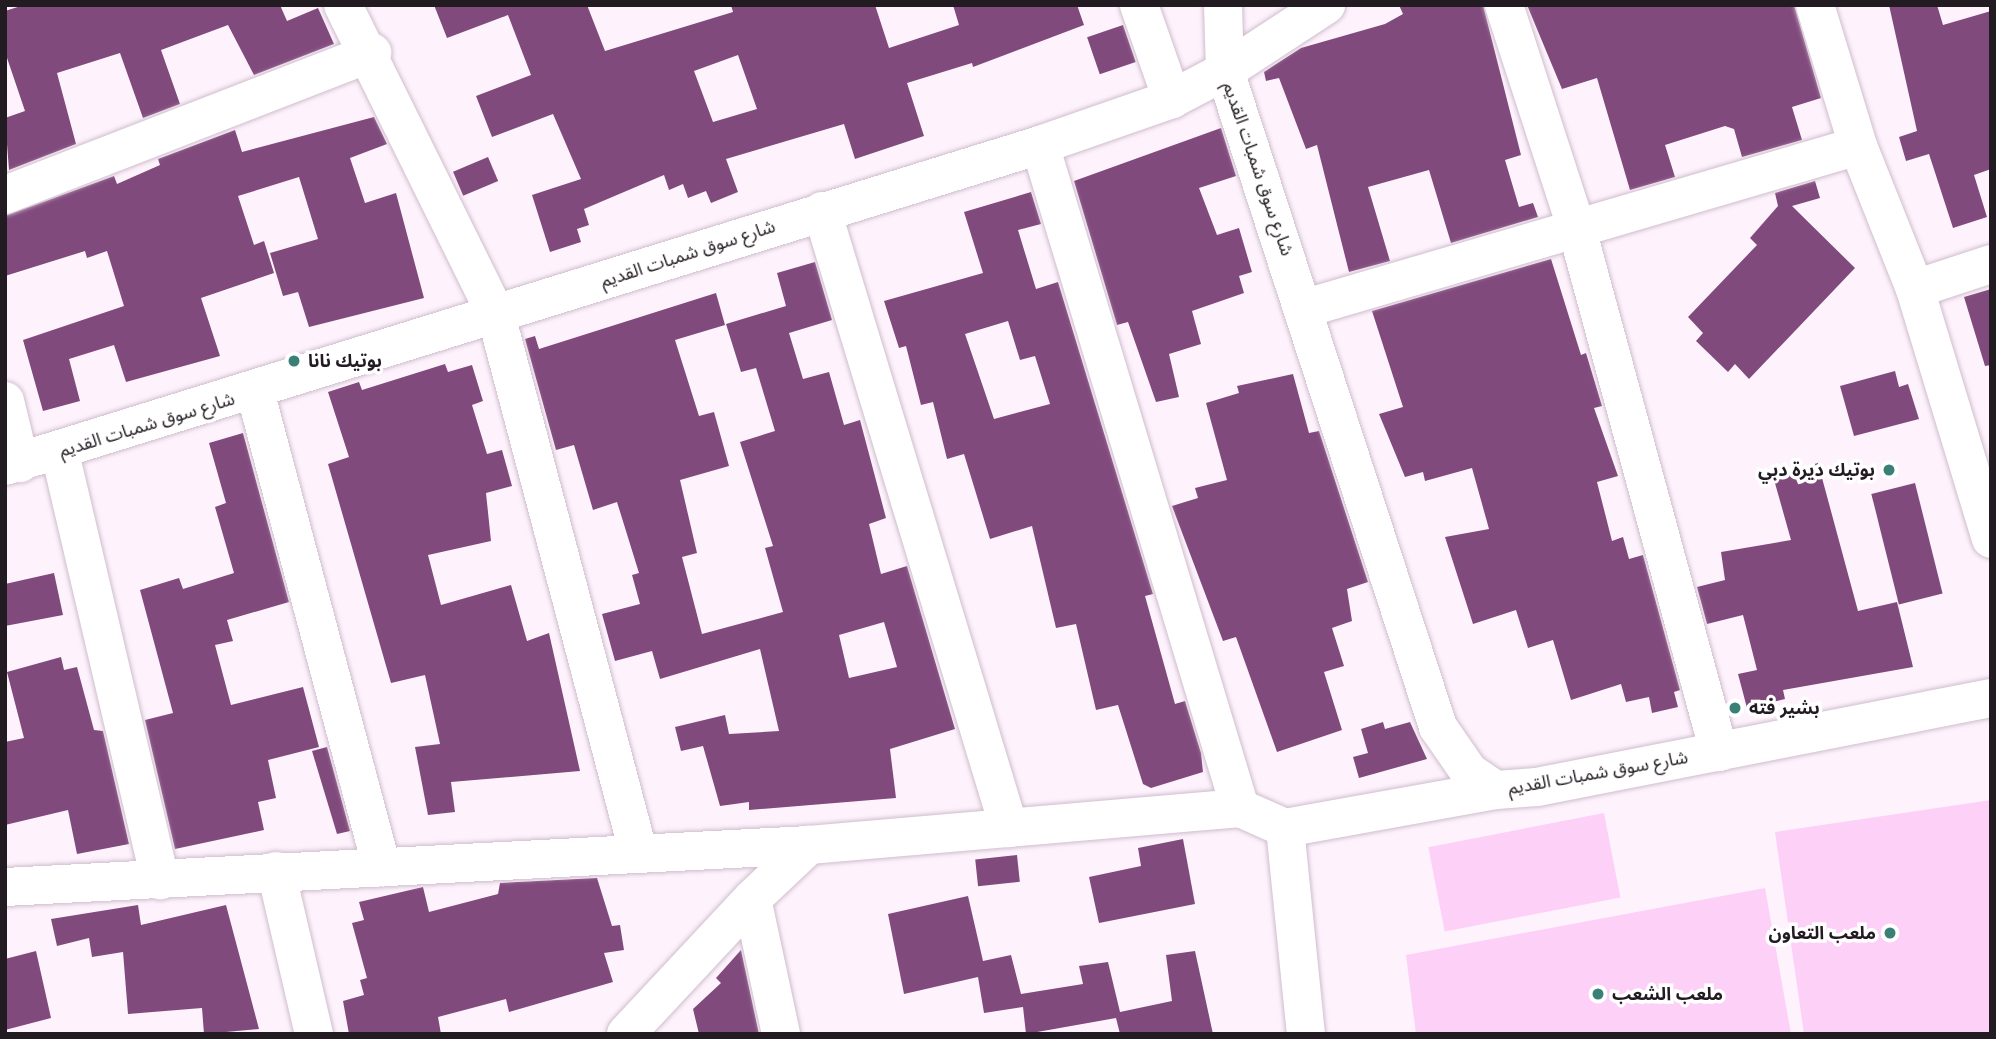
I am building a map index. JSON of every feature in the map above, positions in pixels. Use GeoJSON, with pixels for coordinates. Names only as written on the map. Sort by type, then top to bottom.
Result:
{"type":"FeatureCollection","features":[{"type":"Feature","properties":{"kind":"street"},"geometry":{"type":"LineString","coordinates":[[343,5],[372,53],[496,315],[638,851]]}},
{"type":"Feature","properties":{"kind":"street"},"geometry":{"type":"LineString","coordinates":[[1139,5],[1172,99]]}},
{"type":"Feature","properties":{"kind":"street"},"geometry":{"type":"LineString","coordinates":[[1223,5],[1225,71]]}},
{"type":"Feature","properties":{"kind":"street"},"geometry":{"type":"LineString","coordinates":[[1225,71],[1326,5]]}},
{"type":"Feature","properties":{"kind":"street"},"geometry":{"type":"LineString","coordinates":[[1504,5],[1578,233],[1719,752]]}},
{"type":"Feature","properties":{"kind":"street"},"geometry":{"type":"LineString","coordinates":[[1815,5],[1857,146],[1915,289],[1991,539]]}},
{"type":"Feature","properties":{"kind":"street"},"geometry":{"type":"LineString","coordinates":[[5,195],[372,53]]}},
{"type":"Feature","properties":{"kind":"street","name":"شارع سوق شمبات القديم"},"geometry":{"type":"LineString","coordinates":[[13,464],[60,453],[822,211],[1040,145],[1172,99],[1225,71],[1306,308],[1438,727],[1451,752],[1496,790],[1719,752],[1991,698]]}},
{"type":"Feature","properties":{"kind":"street"},"geometry":{"type":"LineString","coordinates":[[1040,145],[1240,808]]}},
{"type":"Feature","properties":{"kind":"street"},"geometry":{"type":"LineString","coordinates":[[1306,308],[1578,233],[1857,146]]}},
{"type":"Feature","properties":{"kind":"street"},"geometry":{"type":"LineString","coordinates":[[822,211],[1009,828]]}},
{"type":"Feature","properties":{"kind":"street"},"geometry":{"type":"LineString","coordinates":[[1915,289],[1991,264]]}},
{"type":"Feature","properties":{"kind":"street"},"geometry":{"type":"LineString","coordinates":[[255,391],[382,867]]}},
{"type":"Feature","properties":{"kind":"street"},"geometry":{"type":"LineString","coordinates":[[5,401],[13,464]]}},
{"type":"Feature","properties":{"kind":"street"},"geometry":{"type":"LineString","coordinates":[[60,453],[160,880]]}},
{"type":"Feature","properties":{"kind":"street"},"geometry":{"type":"LineString","coordinates":[[5,887],[638,851],[809,845],[1240,808],[1285,828],[1496,790]]}},
{"type":"Feature","properties":{"kind":"street"},"geometry":{"type":"LineString","coordinates":[[1285,828],[1306,1034]]}},
{"type":"Feature","properties":{"kind":"street"},"geometry":{"type":"LineString","coordinates":[[626,1034],[752,900],[809,845]]}},
{"type":"Feature","properties":{"kind":"street"},"geometry":{"type":"LineString","coordinates":[[276,871],[314,1034]]}},
{"type":"Feature","properties":{"kind":"street"},"geometry":{"type":"LineString","coordinates":[[752,900],[781,1034]]}},
{"type":"Feature","properties":{"kind":"shaded area","name":"ملعب التعاون"},"geometry":{"type":"Polygon","coordinates":[[[1991,800],[1991,1034],[1804,1034],[1775,832],[1991,800]]]}},
{"type":"Feature","properties":{"kind":"shaded area"},"geometry":{"type":"Polygon","coordinates":[[[1604,813],[1620,897],[1445,932],[1428,847],[1604,813]]]}},
{"type":"Feature","properties":{"kind":"shaded area","name":"ملعب الشعب"},"geometry":{"type":"Polygon","coordinates":[[[1765,888],[1791,1034],[1416,1034],[1406,955],[1765,888]]]}},
{"type":"Feature","properties":{"kind":"building"},"geometry":{"type":"Polygon","coordinates":[[[24,5],[280,5],[287,21],[318,8],[334,44],[254,75],[228,25],[161,50],[180,104],[143,118],[120,53],[57,73],[76,144],[9,170],[5,118],[25,111],[5,52],[5,11],[24,5]]]}},
{"type":"Feature","properties":{"kind":"building"},"geometry":{"type":"Polygon","coordinates":[[[434,5],[587,5],[605,51],[733,12],[731,5],[875,5],[889,48],[959,25],[953,5],[1077,5],[1084,25],[973,67],[972,63],[907,83],[924,136],[855,159],[844,124],[726,159],[738,192],[711,203],[706,191],[688,198],[683,184],[669,190],[664,175],[584,209],[589,225],[577,229],[581,242],[550,252],[532,195],[581,179],[553,114],[492,137],[476,96],[531,75],[508,15],[447,38],[434,5]],[[738,55],[694,71],[713,122],[757,109],[738,55]]]}},
{"type":"Feature","properties":{"kind":"building"},"geometry":{"type":"Polygon","coordinates":[[[1399,5],[1483,5],[1521,155],[1505,160],[1519,207],[1533,203],[1538,217],[1451,243],[1429,170],[1368,187],[1390,261],[1349,272],[1317,145],[1306,149],[1279,78],[1266,81],[1264,72],[1301,48],[1385,24],[1403,14],[1399,5]]]}},
{"type":"Feature","properties":{"kind":"building"},"geometry":{"type":"Polygon","coordinates":[[[1527,5],[1794,5],[1821,98],[1792,107],[1802,140],[1742,157],[1734,129],[1725,126],[1665,145],[1675,177],[1630,190],[1597,78],[1562,89],[1527,5]]]}},
{"type":"Feature","properties":{"kind":"building"},"geometry":{"type":"Polygon","coordinates":[[[1889,5],[1937,5],[1943,25],[1991,11],[1991,169],[1974,175],[1987,217],[1953,228],[1929,154],[1906,161],[1899,137],[1917,131],[1889,5]]]}},
{"type":"Feature","properties":{"kind":"building"},"geometry":{"type":"Polygon","coordinates":[[[1123,25],[1136,62],[1100,74],[1087,37],[1123,25]]]}},
{"type":"Feature","properties":{"kind":"building"},"geometry":{"type":"Polygon","coordinates":[[[374,117],[387,144],[350,158],[365,203],[396,193],[424,298],[309,327],[298,292],[283,296],[270,253],[318,239],[299,177],[238,196],[254,245],[264,241],[274,273],[201,298],[220,356],[126,382],[114,345],[69,359],[80,401],[43,411],[23,340],[124,306],[107,251],[87,258],[85,251],[5,276],[5,216],[114,176],[117,184],[160,165],[158,159],[235,130],[242,152],[374,117]]]}},
{"type":"Feature","properties":{"kind":"building"},"geometry":{"type":"Polygon","coordinates":[[[1221,128],[1236,176],[1199,188],[1217,235],[1239,228],[1252,272],[1239,276],[1244,293],[1192,311],[1201,344],[1169,354],[1179,397],[1156,402],[1128,322],[1117,325],[1074,181],[1221,128]]]}},
{"type":"Feature","properties":{"kind":"building"},"geometry":{"type":"Polygon","coordinates":[[[488,157],[498,181],[463,196],[453,172],[488,157]]]}},
{"type":"Feature","properties":{"kind":"building"},"geometry":{"type":"Polygon","coordinates":[[[1815,181],[1820,198],[1792,206],[1855,268],[1749,379],[1735,364],[1728,372],[1696,341],[1703,333],[1688,317],[1757,245],[1750,238],[1778,206],[1775,193],[1815,181]]]}},
{"type":"Feature","properties":{"kind":"building"},"geometry":{"type":"Polygon","coordinates":[[[1031,192],[1041,224],[1018,230],[1036,289],[1058,282],[1153,594],[1145,596],[1175,704],[1185,701],[1201,753],[1203,772],[1151,788],[1143,784],[1118,705],[1096,710],[1076,624],[1056,628],[1032,526],[990,539],[964,454],[947,459],[933,402],[921,405],[906,346],[899,348],[884,301],[983,273],[964,212],[1031,192]],[[1008,321],[965,334],[994,419],[1050,404],[1035,356],[1020,360],[1008,321]]]}},
{"type":"Feature","properties":{"kind":"building"},"geometry":{"type":"Polygon","coordinates":[[[1551,259],[1581,355],[1586,353],[1602,406],[1594,408],[1618,476],[1597,482],[1612,541],[1623,537],[1629,559],[1643,555],[1680,690],[1674,692],[1678,707],[1652,713],[1649,697],[1626,702],[1621,684],[1571,700],[1553,640],[1528,648],[1516,610],[1473,624],[1445,537],[1489,529],[1472,468],[1425,481],[1423,472],[1405,477],[1379,414],[1403,407],[1372,311],[1551,259]]]}},
{"type":"Feature","properties":{"kind":"building"},"geometry":{"type":"Polygon","coordinates":[[[815,262],[832,320],[789,333],[803,379],[829,372],[844,425],[860,420],[886,518],[869,524],[881,574],[907,566],[955,729],[890,749],[896,798],[749,810],[749,802],[720,806],[703,746],[681,751],[675,727],[725,715],[729,734],[779,731],[760,649],[660,679],[652,651],[615,661],[602,614],[640,604],[632,575],[639,573],[617,502],[593,510],[574,445],[556,450],[525,339],[535,336],[539,349],[716,293],[725,325],[675,340],[699,416],[714,412],[729,466],[680,480],[697,553],[682,557],[702,634],[783,612],[765,548],[773,546],[740,442],[775,431],[756,368],[741,372],[726,324],[786,306],[777,273],[815,262]],[[884,622],[839,635],[849,678],[897,667],[884,622]]]}},
{"type":"Feature","properties":{"kind":"building"},"geometry":{"type":"Polygon","coordinates":[[[1991,289],[1991,365],[1985,366],[1964,297],[1991,289]]]}},
{"type":"Feature","properties":{"kind":"building"},"geometry":{"type":"Polygon","coordinates":[[[445,364],[448,372],[472,365],[483,401],[472,405],[487,454],[502,450],[512,486],[486,493],[491,541],[428,555],[441,605],[511,585],[527,641],[549,633],[580,771],[451,782],[455,812],[428,815],[415,747],[440,744],[425,675],[391,683],[328,464],[349,457],[328,392],[359,382],[362,390],[445,364]]]}},
{"type":"Feature","properties":{"kind":"building"},"geometry":{"type":"Polygon","coordinates":[[[1895,371],[1899,387],[1908,384],[1919,419],[1854,436],[1840,386],[1895,371]]]}},
{"type":"Feature","properties":{"kind":"building"},"geometry":{"type":"Polygon","coordinates":[[[1293,374],[1309,433],[1319,431],[1368,582],[1347,589],[1352,621],[1332,628],[1344,666],[1324,672],[1342,730],[1277,752],[1236,637],[1223,641],[1172,506],[1198,498],[1195,488],[1227,480],[1206,403],[1239,393],[1237,386],[1293,374]]]}},
{"type":"Feature","properties":{"kind":"building"},"geometry":{"type":"Polygon","coordinates":[[[243,433],[289,602],[227,620],[233,641],[215,645],[231,705],[303,687],[319,747],[268,760],[276,798],[258,802],[264,830],[175,849],[145,720],[173,713],[140,590],[179,578],[183,589],[234,573],[215,507],[226,503],[209,443],[243,433]]]}},
{"type":"Feature","properties":{"kind":"building"},"geometry":{"type":"Polygon","coordinates":[[[1818,463],[1858,611],[1897,602],[1913,667],[1783,690],[1785,699],[1747,708],[1738,674],[1757,670],[1743,615],[1707,624],[1697,587],[1725,580],[1721,552],[1791,540],[1773,476],[1818,463]]]}},
{"type":"Feature","properties":{"kind":"building"},"geometry":{"type":"Polygon","coordinates":[[[1915,483],[1943,594],[1899,605],[1871,494],[1915,483]]]}},
{"type":"Feature","properties":{"kind":"building"},"geometry":{"type":"Polygon","coordinates":[[[54,573],[63,615],[5,626],[5,584],[54,573]]]}},
{"type":"Feature","properties":{"kind":"building"},"geometry":{"type":"Polygon","coordinates":[[[61,657],[64,670],[77,667],[94,730],[103,731],[129,844],[77,854],[68,810],[5,825],[5,742],[24,738],[7,672],[61,657]]]}},
{"type":"Feature","properties":{"kind":"building"},"geometry":{"type":"Polygon","coordinates":[[[1383,722],[1385,729],[1410,722],[1427,759],[1359,778],[1353,757],[1368,753],[1361,729],[1383,722]]]}},
{"type":"Feature","properties":{"kind":"building"},"geometry":{"type":"Polygon","coordinates":[[[327,747],[350,831],[337,834],[312,751],[327,747]]]}},
{"type":"Feature","properties":{"kind":"building"},"geometry":{"type":"Polygon","coordinates":[[[1183,839],[1195,904],[1099,923],[1089,877],[1141,866],[1138,848],[1183,839]]]}},
{"type":"Feature","properties":{"kind":"building"},"geometry":{"type":"Polygon","coordinates":[[[1017,855],[1020,882],[978,886],[975,859],[1017,855]]]}},
{"type":"Feature","properties":{"kind":"building"},"geometry":{"type":"Polygon","coordinates":[[[597,878],[612,926],[620,925],[624,950],[604,953],[613,982],[509,1012],[506,999],[438,1017],[441,1034],[349,1034],[343,1001],[364,995],[360,980],[367,978],[352,923],[364,920],[359,902],[423,887],[429,912],[498,894],[500,883],[597,878]]]}},
{"type":"Feature","properties":{"kind":"building"},"geometry":{"type":"Polygon","coordinates":[[[968,896],[983,961],[1011,955],[1021,994],[1083,984],[1079,966],[1108,962],[1120,1012],[1172,1001],[1166,955],[1195,951],[1213,1034],[1120,1034],[1116,1018],[1026,1034],[1023,1007],[984,1013],[978,977],[904,994],[888,914],[968,896]]]}},
{"type":"Feature","properties":{"kind":"building"},"geometry":{"type":"Polygon","coordinates":[[[138,905],[141,925],[226,905],[259,1029],[204,1034],[202,1008],[128,1014],[123,952],[92,957],[89,938],[57,946],[51,919],[138,905]]]}},
{"type":"Feature","properties":{"kind":"building"},"geometry":{"type":"Polygon","coordinates":[[[741,950],[759,1034],[699,1034],[693,1009],[721,983],[716,978],[741,950]]]}},
{"type":"Feature","properties":{"kind":"building"},"geometry":{"type":"Polygon","coordinates":[[[36,951],[51,1018],[5,1030],[5,959],[36,951]]]}},
{"type":"Feature","properties":{"kind":"place","name":"بوتيك نانا"},"geometry":{"type":"Point","coordinates":[294,361]}},
{"type":"Feature","properties":{"kind":"place","name":"بوتيك ديرة دبي"},"geometry":{"type":"Point","coordinates":[1889,470]}},
{"type":"Feature","properties":{"kind":"place","name":"بشير فته"},"geometry":{"type":"Point","coordinates":[1735,708]}},
{"type":"Feature","properties":{"kind":"place","name":"ملعب التعاون"},"geometry":{"type":"Point","coordinates":[1890,933]}},
{"type":"Feature","properties":{"kind":"place","name":"ملعب الشعب"},"geometry":{"type":"Point","coordinates":[1598,994]}}]}
